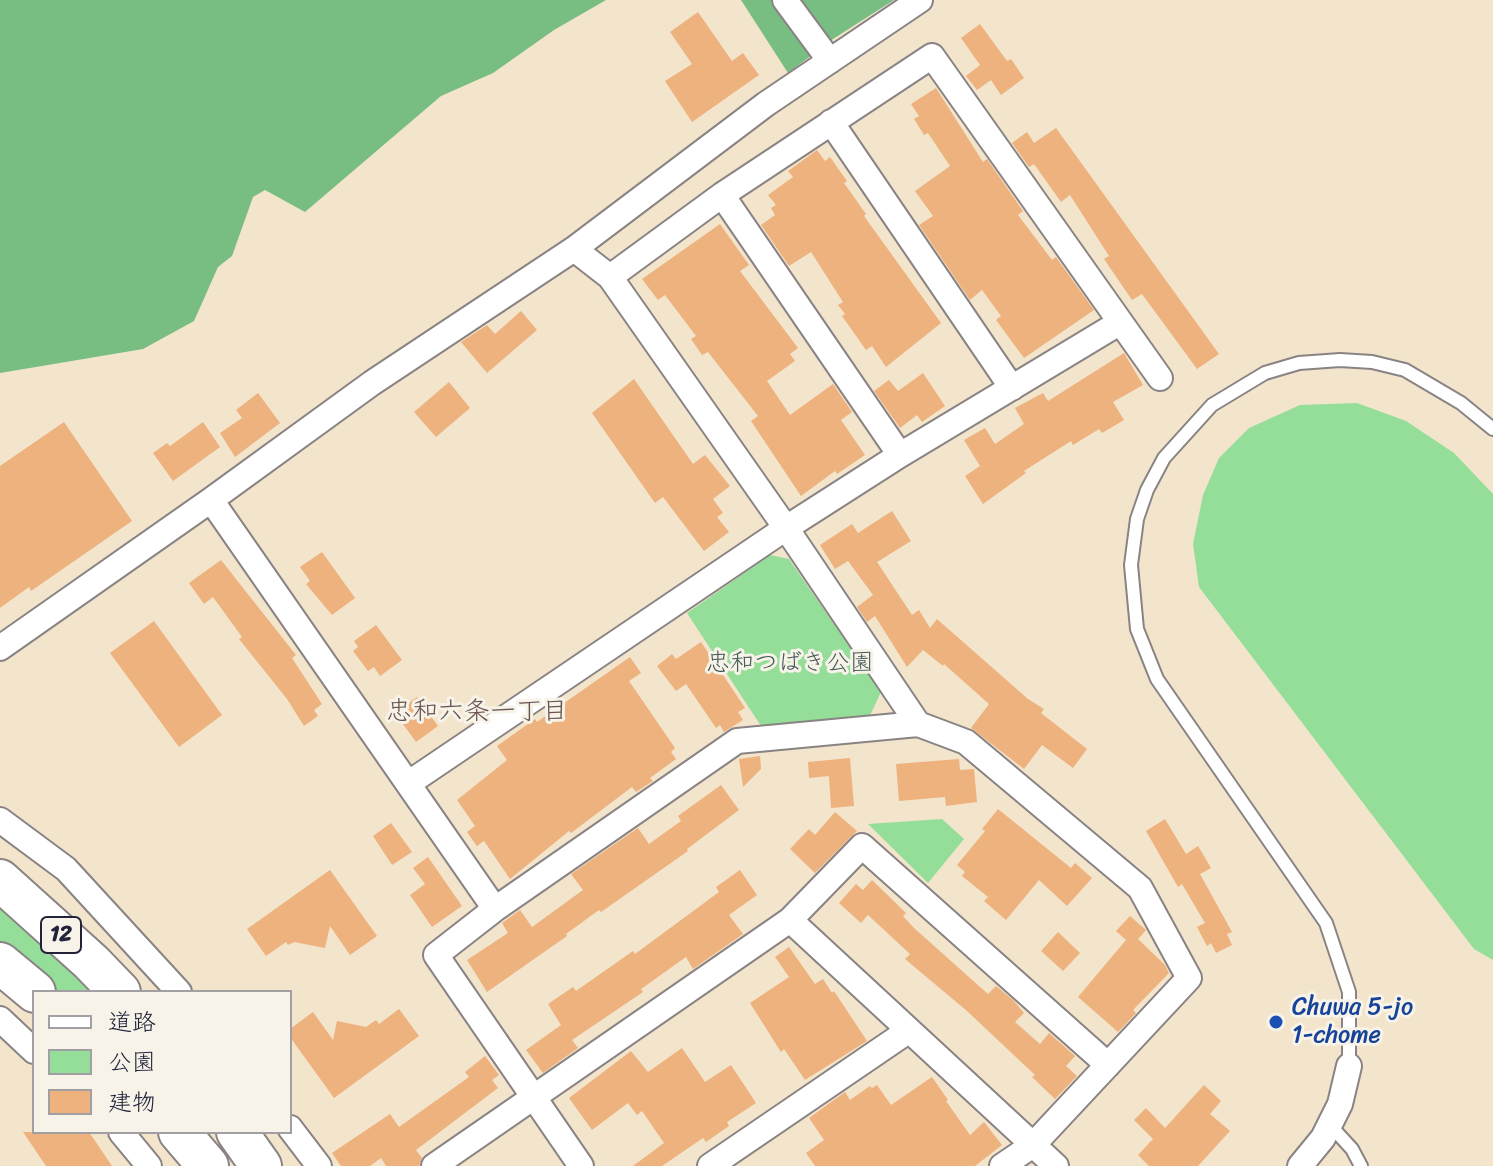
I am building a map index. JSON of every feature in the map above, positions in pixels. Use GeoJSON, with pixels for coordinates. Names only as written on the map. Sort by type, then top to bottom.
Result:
{"type":"FeatureCollection","features":[{"type":"Feature","properties":{"kind":"highway","name":"12"},"geometry":{"type":"LineString","coordinates":[[0,880],[118,990]]}},
{"type":"Feature","properties":{"kind":"highway","name":"12"},"geometry":{"type":"LineString","coordinates":[[0,963],[33,990]]}},
{"type":"Feature","properties":{"kind":"highway"},"geometry":{"type":"LineString","coordinates":[[181,1134],[208,1166]]}},
{"type":"Feature","properties":{"kind":"highway"},"geometry":{"type":"LineString","coordinates":[[238,1134],[261,1166]]}},
{"type":"Feature","properties":{"kind":"street"},"geometry":{"type":"LineString","coordinates":[[785,0],[830,61]]}},
{"type":"Feature","properties":{"kind":"street"},"geometry":{"type":"LineString","coordinates":[[0,648],[372,383],[574,249],[766,104],[920,0]]}},
{"type":"Feature","properties":{"kind":"street"},"geometry":{"type":"LineString","coordinates":[[610,277],[722,195],[932,56],[1160,378]]}},
{"type":"Feature","properties":{"kind":"street"},"geometry":{"type":"LineString","coordinates":[[831,122],[1012,388]]}},
{"type":"Feature","properties":{"kind":"street"},"geometry":{"type":"LineString","coordinates":[[722,195],[900,455]]}},
{"type":"Feature","properties":{"kind":"street"},"geometry":{"type":"LineString","coordinates":[[574,249],[610,277],[786,528],[918,724]]}},
{"type":"Feature","properties":{"kind":"street"},"geometry":{"type":"LineString","coordinates":[[409,783],[786,528],[900,455],[1119,323]]}},
{"type":"Feature","properties":{"kind":"street"},"geometry":{"type":"LineString","coordinates":[[211,500],[495,909]]}},
{"type":"Feature","properties":{"kind":"street"},"geometry":{"type":"LineString","coordinates":[[581,1166],[436,955],[495,909],[737,741],[918,724],[966,742],[1140,888],[1189,978],[1033,1145],[1002,1166]]}},
{"type":"Feature","properties":{"kind":"street"},"geometry":{"type":"LineString","coordinates":[[0,820],[66,869],[177,990]]}},
{"type":"Feature","properties":{"kind":"street"},"geometry":{"type":"LineString","coordinates":[[434,1166],[790,920],[862,846],[1108,1065]]}},
{"type":"Feature","properties":{"kind":"street"},"geometry":{"type":"LineString","coordinates":[[790,920],[1056,1166]]}},
{"type":"Feature","properties":{"kind":"street"},"geometry":{"type":"LineString","coordinates":[[0,1019],[32,1049]]}},
{"type":"Feature","properties":{"kind":"street"},"geometry":{"type":"LineString","coordinates":[[710,1166],[908,1031]]}},
{"type":"Feature","properties":{"kind":"street"},"geometry":{"type":"LineString","coordinates":[[1300,1166],[1323,1138],[1340,1104],[1349,1066]]}},
{"type":"Feature","properties":{"kind":"street"},"geometry":{"type":"LineString","coordinates":[[292,1131],[319,1166]]}},
{"type":"Feature","properties":{"kind":"street"},"geometry":{"type":"LineString","coordinates":[[123,1134],[149,1166]]}},
{"type":"Feature","properties":{"kind":"lane"},"geometry":{"type":"LineString","coordinates":[[1349,1066],[1349,992],[1326,923],[1157,679],[1137,629],[1131,565],[1137,519],[1147,490],[1164,458],[1212,405],[1265,373],[1299,363],[1340,360],[1372,362],[1405,370],[1461,403],[1493,429]]}},
{"type":"Feature","properties":{"kind":"lane"},"geometry":{"type":"LineString","coordinates":[[1329,1124],[1352,1149],[1361,1166]]}},
{"type":"Feature","properties":{"kind":"green space"},"geometry":{"type":"Polygon","coordinates":[[[0,0],[606,0],[554,30],[493,73],[441,96],[305,212],[265,190],[253,197],[232,256],[218,267],[194,321],[143,349],[0,373],[0,0]]]}},
{"type":"Feature","properties":{"kind":"green space"},"geometry":{"type":"Polygon","coordinates":[[[741,0],[894,0],[833,39],[788,73],[741,0]]]}},
{"type":"Feature","properties":{"kind":"green space"},"geometry":{"type":"Polygon","coordinates":[[[1357,403],[1406,421],[1454,453],[1493,494],[1493,960],[1474,949],[1199,587],[1193,544],[1203,495],[1219,458],[1249,428],[1300,405],[1357,403]]]}},
{"type":"Feature","properties":{"kind":"green space","name":"忠和つばき公園"},"geometry":{"type":"Polygon","coordinates":[[[770,555],[789,559],[881,692],[868,720],[763,729],[687,613],[770,555]]]}},
{"type":"Feature","properties":{"kind":"green space"},"geometry":{"type":"Polygon","coordinates":[[[942,819],[964,839],[928,883],[868,824],[942,819]]]}},
{"type":"Feature","properties":{"kind":"green space"},"geometry":{"type":"Polygon","coordinates":[[[0,896],[100,990],[55,990],[0,942],[0,896]]]}},
{"type":"Feature","properties":{"kind":"building"},"geometry":{"type":"Polygon","coordinates":[[[698,12],[732,61],[743,53],[759,75],[692,122],[665,81],[692,64],[670,32],[698,12]]]}},
{"type":"Feature","properties":{"kind":"building"},"geometry":{"type":"Polygon","coordinates":[[[980,24],[1007,61],[1011,59],[1024,78],[1001,95],[991,80],[977,90],[966,76],[980,65],[961,38],[980,24]]]}},
{"type":"Feature","properties":{"kind":"building"},"geometry":{"type":"Polygon","coordinates":[[[936,88],[983,162],[987,159],[1023,211],[1018,215],[1052,260],[1056,257],[1094,310],[1024,358],[996,320],[1001,316],[982,290],[970,300],[919,225],[933,216],[915,191],[950,166],[928,133],[924,135],[914,119],[919,116],[911,104],[936,88]]]}},
{"type":"Feature","properties":{"kind":"building"},"geometry":{"type":"Polygon","coordinates":[[[1056,128],[1219,354],[1197,369],[1142,294],[1132,300],[1104,259],[1109,256],[1070,195],[1061,202],[1034,164],[1029,167],[1012,143],[1027,132],[1034,143],[1056,128]]]}},
{"type":"Feature","properties":{"kind":"building"},"geometry":{"type":"Polygon","coordinates":[[[817,150],[825,161],[830,157],[847,181],[844,183],[866,214],[864,216],[941,323],[886,367],[872,346],[866,350],[842,316],[845,314],[838,305],[843,302],[811,252],[789,266],[761,225],[775,215],[771,208],[776,205],[768,195],[793,177],[788,171],[817,150]]]}},
{"type":"Feature","properties":{"kind":"building"},"geometry":{"type":"Polygon","coordinates":[[[720,224],[749,265],[740,271],[798,348],[790,354],[795,361],[767,381],[790,415],[833,384],[852,412],[841,420],[865,455],[837,474],[835,471],[801,496],[751,421],[758,416],[708,352],[702,355],[691,339],[696,336],[665,295],[658,300],[642,279],[720,224]]]}},
{"type":"Feature","properties":{"kind":"building"},"geometry":{"type":"Polygon","coordinates":[[[521,311],[537,330],[487,373],[461,342],[487,325],[495,334],[521,311]]]}},
{"type":"Feature","properties":{"kind":"building"},"geometry":{"type":"Polygon","coordinates":[[[1124,353],[1143,385],[1113,402],[1124,420],[1102,433],[1099,429],[1073,445],[1071,441],[1024,471],[1026,473],[983,504],[965,476],[980,466],[964,440],[985,428],[995,444],[1024,424],[1015,408],[1043,393],[1048,401],[1124,353]]]}},
{"type":"Feature","properties":{"kind":"building"},"geometry":{"type":"Polygon","coordinates":[[[923,373],[945,406],[922,422],[917,415],[900,428],[874,391],[889,380],[898,391],[923,373]]]}},
{"type":"Feature","properties":{"kind":"building"},"geometry":{"type":"Polygon","coordinates":[[[634,379],[693,464],[705,455],[730,486],[713,499],[723,513],[717,517],[729,532],[704,551],[663,497],[655,503],[592,413],[634,379]]]}},
{"type":"Feature","properties":{"kind":"building"},"geometry":{"type":"Polygon","coordinates":[[[449,382],[470,408],[436,437],[414,412],[449,382]]]}},
{"type":"Feature","properties":{"kind":"building"},"geometry":{"type":"Polygon","coordinates":[[[258,393],[280,423],[235,457],[220,433],[242,418],[236,410],[258,393]]]}},
{"type":"Feature","properties":{"kind":"building"},"geometry":{"type":"Polygon","coordinates":[[[64,422],[132,521],[31,591],[29,587],[0,608],[0,466],[64,422]]]}},
{"type":"Feature","properties":{"kind":"building"},"geometry":{"type":"Polygon","coordinates":[[[203,422],[220,447],[173,481],[153,453],[167,443],[170,446],[203,422]]]}},
{"type":"Feature","properties":{"kind":"building"},"geometry":{"type":"Polygon","coordinates":[[[892,511],[911,541],[877,562],[912,615],[919,610],[930,628],[937,619],[1028,699],[1044,709],[1041,713],[1087,749],[1073,768],[1042,745],[1024,769],[971,728],[989,704],[944,664],[923,650],[907,667],[875,616],[867,622],[857,607],[873,595],[848,561],[835,569],[820,545],[852,524],[858,533],[892,511]]]}},
{"type":"Feature","properties":{"kind":"building"},"geometry":{"type":"Polygon","coordinates":[[[322,552],[355,598],[332,615],[306,584],[310,581],[300,567],[322,552]]]}},
{"type":"Feature","properties":{"kind":"building"},"geometry":{"type":"Polygon","coordinates":[[[221,560],[296,655],[292,658],[322,704],[314,710],[318,716],[304,726],[287,699],[239,639],[242,637],[213,597],[204,604],[189,583],[221,560]]]}},
{"type":"Feature","properties":{"kind":"building"},"geometry":{"type":"Polygon","coordinates":[[[154,621],[222,715],[179,747],[110,653],[154,621]]]}},
{"type":"Feature","properties":{"kind":"building"},"geometry":{"type":"Polygon","coordinates":[[[376,625],[402,660],[380,676],[374,667],[368,671],[353,651],[358,647],[354,641],[376,625]]]}},
{"type":"Feature","properties":{"kind":"building"},"geometry":{"type":"Polygon","coordinates":[[[701,642],[745,708],[738,712],[743,720],[724,732],[720,725],[716,728],[686,684],[676,691],[657,666],[672,654],[676,659],[701,642]]]}},
{"type":"Feature","properties":{"kind":"building"},"geometry":{"type":"Polygon","coordinates":[[[630,657],[641,673],[629,681],[675,748],[671,752],[676,759],[650,778],[653,781],[636,792],[632,787],[571,833],[569,831],[510,879],[484,841],[477,846],[467,832],[475,826],[457,800],[507,760],[497,746],[630,657]]]}},
{"type":"Feature","properties":{"kind":"building"},"geometry":{"type":"Polygon","coordinates":[[[417,697],[438,726],[416,742],[395,713],[417,697]]]}},
{"type":"Feature","properties":{"kind":"building"},"geometry":{"type":"Polygon","coordinates":[[[760,756],[761,769],[743,787],[739,759],[760,756]]]}},
{"type":"Feature","properties":{"kind":"building"},"geometry":{"type":"Polygon","coordinates":[[[850,758],[854,806],[831,808],[829,776],[809,778],[808,762],[850,758]]]}},
{"type":"Feature","properties":{"kind":"building"},"geometry":{"type":"Polygon","coordinates":[[[959,759],[960,770],[974,769],[977,802],[946,806],[945,797],[899,801],[896,764],[959,759]]]}},
{"type":"Feature","properties":{"kind":"building"},"geometry":{"type":"Polygon","coordinates":[[[721,785],[739,810],[688,851],[601,912],[599,910],[487,992],[467,960],[508,933],[502,923],[520,910],[532,927],[583,890],[571,874],[638,828],[649,844],[681,821],[678,816],[721,785]]]}},
{"type":"Feature","properties":{"kind":"building"},"geometry":{"type":"Polygon","coordinates":[[[998,809],[1071,868],[1075,863],[1092,878],[1067,906],[1039,880],[1006,920],[984,901],[988,897],[962,876],[965,872],[957,865],[985,831],[982,829],[998,809]]]}},
{"type":"Feature","properties":{"kind":"building"},"geometry":{"type":"Polygon","coordinates":[[[835,812],[857,831],[815,873],[790,849],[809,829],[815,835],[835,812]]]}},
{"type":"Feature","properties":{"kind":"building"},"geometry":{"type":"Polygon","coordinates":[[[1165,819],[1186,854],[1198,846],[1211,868],[1200,874],[1232,932],[1227,934],[1232,945],[1216,953],[1211,943],[1207,946],[1197,927],[1205,923],[1182,884],[1178,887],[1146,831],[1165,819]]]}},
{"type":"Feature","properties":{"kind":"building"},"geometry":{"type":"Polygon","coordinates":[[[391,823],[412,852],[392,865],[373,836],[391,823]]]}},
{"type":"Feature","properties":{"kind":"building"},"geometry":{"type":"Polygon","coordinates":[[[428,857],[462,906],[432,927],[410,895],[425,884],[413,868],[428,857]]]}},
{"type":"Feature","properties":{"kind":"building"},"geometry":{"type":"Polygon","coordinates":[[[330,870],[377,936],[350,955],[330,926],[325,948],[294,942],[288,945],[286,942],[266,956],[247,929],[330,870]]]}},
{"type":"Feature","properties":{"kind":"building"},"geometry":{"type":"Polygon","coordinates":[[[740,870],[757,895],[729,915],[743,934],[693,969],[686,957],[641,989],[643,992],[572,1040],[578,1048],[543,1073],[526,1050],[561,1025],[548,1004],[573,987],[576,991],[633,951],[635,954],[719,892],[716,887],[740,870]]]}},
{"type":"Feature","properties":{"kind":"building"},"geometry":{"type":"Polygon","coordinates":[[[872,880],[906,913],[903,916],[914,928],[988,994],[996,986],[1013,1000],[1024,1013],[1015,1022],[1040,1044],[1049,1033],[1075,1056],[1066,1066],[1077,1076],[1055,1099],[1032,1077],[1035,1075],[967,1011],[905,959],[910,954],[868,915],[861,923],[839,903],[856,884],[863,890],[872,880]]]}},
{"type":"Feature","properties":{"kind":"building"},"geometry":{"type":"Polygon","coordinates":[[[1130,916],[1146,930],[1138,939],[1165,965],[1169,973],[1133,1010],[1136,1013],[1118,1032],[1078,997],[1126,940],[1116,931],[1130,916]]]}},
{"type":"Feature","properties":{"kind":"building"},"geometry":{"type":"Polygon","coordinates":[[[1058,932],[1080,953],[1063,971],[1041,951],[1058,932]]]}},
{"type":"Feature","properties":{"kind":"building"},"geometry":{"type":"Polygon","coordinates":[[[789,947],[815,984],[823,979],[832,993],[834,991],[867,1041],[805,1080],[784,1049],[781,1052],[750,1003],[789,977],[775,957],[789,947]]]}},
{"type":"Feature","properties":{"kind":"building"},"geometry":{"type":"Polygon","coordinates":[[[399,1009],[419,1036],[334,1098],[292,1040],[292,1028],[313,1012],[333,1040],[337,1021],[366,1027],[376,1020],[379,1024],[399,1009]]]}},
{"type":"Feature","properties":{"kind":"building"},"geometry":{"type":"Polygon","coordinates":[[[682,1048],[705,1082],[731,1065],[756,1103],[727,1122],[729,1126],[706,1142],[703,1138],[662,1166],[633,1166],[664,1143],[642,1111],[637,1115],[628,1103],[592,1130],[569,1098],[631,1051],[648,1072],[682,1048]]]}},
{"type":"Feature","properties":{"kind":"building"},"geometry":{"type":"Polygon","coordinates":[[[485,1056],[499,1075],[492,1080],[498,1088],[416,1150],[422,1158],[419,1166],[386,1166],[381,1158],[370,1166],[341,1166],[332,1153],[390,1114],[399,1127],[469,1077],[465,1072],[485,1056]]]}},
{"type":"Feature","properties":{"kind":"building"},"geometry":{"type":"Polygon","coordinates":[[[932,1077],[970,1135],[984,1122],[1002,1145],[975,1166],[815,1166],[806,1153],[824,1140],[809,1118],[845,1092],[850,1100],[870,1086],[877,1085],[891,1105],[932,1077]]]}},
{"type":"Feature","properties":{"kind":"building"},"geometry":{"type":"Polygon","coordinates":[[[1204,1085],[1221,1101],[1210,1114],[1230,1131],[1198,1166],[1149,1166],[1138,1155],[1153,1139],[1134,1120],[1146,1108],[1165,1128],[1204,1085]]]}},
{"type":"Feature","properties":{"kind":"building"},"geometry":{"type":"Polygon","coordinates":[[[23,1132],[90,1134],[112,1166],[46,1166],[23,1132]]]}},
{"type":"Feature","properties":{"kind":"place","name":"Chuwa 5-jo 1-chome"},"geometry":{"type":"Point","coordinates":[1276,1022]}},
{"type":"Feature","properties":{"kind":"district","name":"忠和六条一丁目"},"geometry":{"type":"Point","coordinates":[477,712]}}]}
